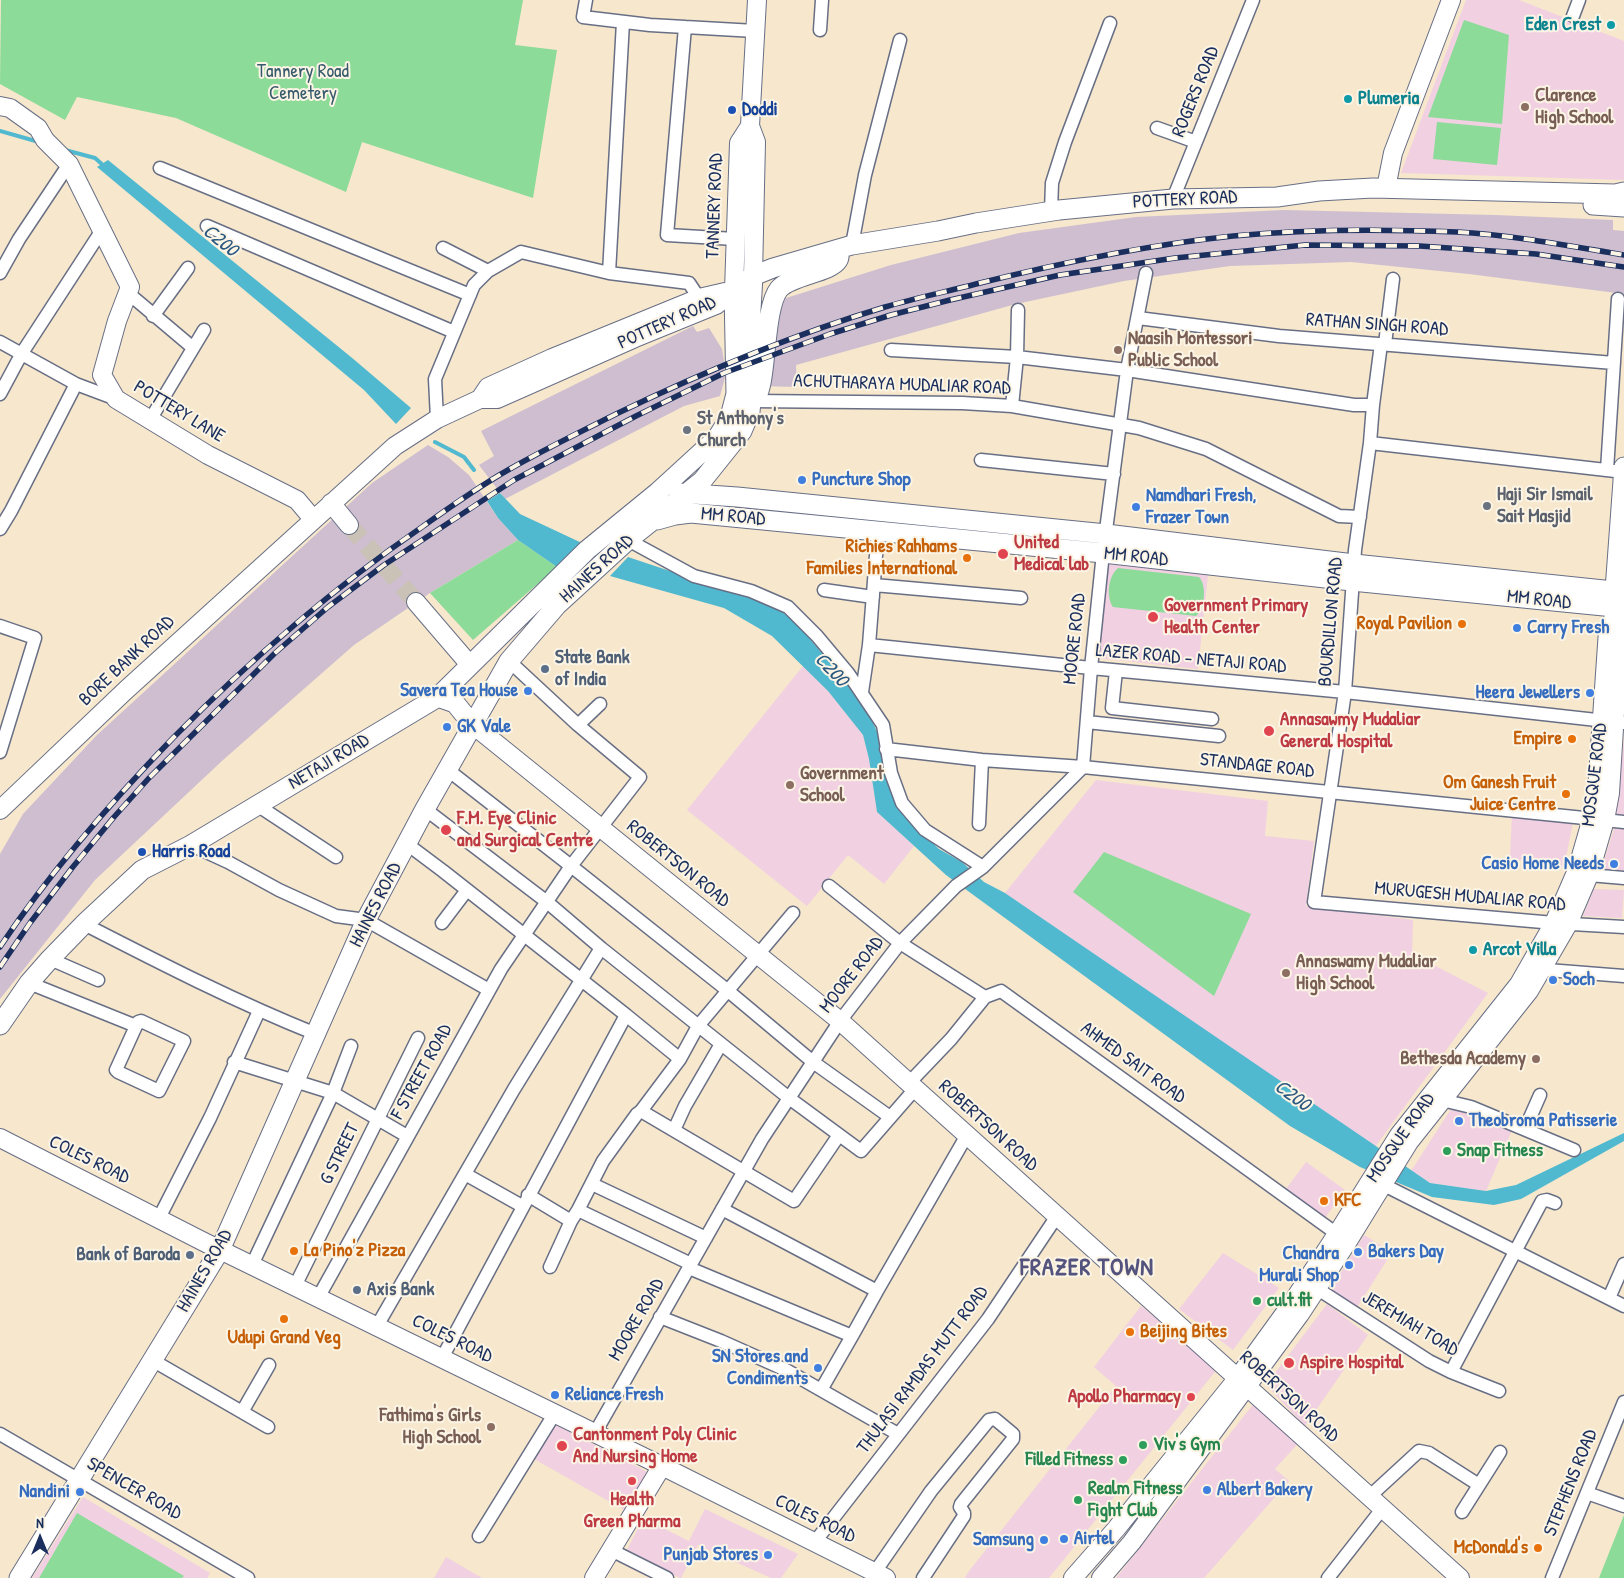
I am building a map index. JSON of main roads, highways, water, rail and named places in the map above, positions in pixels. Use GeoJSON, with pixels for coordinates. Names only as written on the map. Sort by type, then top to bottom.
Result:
{"type":"FeatureCollection","features":[{"type":"Feature","properties":{"kind":"main road","name":"POTTERY ROAD"},"geometry":{"type":"LineString","coordinates":[[658,492],[717,438],[730,417],[734,406],[737,382],[734,290],[753,276],[773,268],[846,247],[1051,211],[1173,198],[1277,197],[1319,191],[1381,188],[1470,189],[1549,193],[1615,194],[1624,192]]}},
{"type":"Feature","properties":{"kind":"main road"},"geometry":{"type":"LineString","coordinates":[[1277,197],[1466,199],[1624,207]]}},
{"type":"Feature","properties":{"kind":"main road"},"geometry":{"type":"LineString","coordinates":[[751,400],[759,391],[761,383],[771,314],[777,292],[788,282],[834,265],[846,247]]}},
{"type":"Feature","properties":{"kind":"main road","name":"HAINES ROAD"},"geometry":{"type":"LineString","coordinates":[[19,1578],[220,1250],[366,920],[425,809],[509,661],[556,605],[628,540],[702,481],[742,431],[750,412],[751,400],[749,343],[753,276]]}},
{"type":"Feature","properties":{"kind":"main road","name":"MOSQUE ROAD"},"geometry":{"type":"LineString","coordinates":[[1618,603],[1620,470]]}},
{"type":"Feature","properties":{"kind":"main road","name":"MM ROAD"},"geometry":{"type":"LineString","coordinates":[[658,492],[736,497],[1106,534],[1353,573]]}},
{"type":"Feature","properties":{"kind":"main road","name":"NETAJI ROAD"},"geometry":{"type":"LineString","coordinates":[[0,1025],[29,983],[50,959],[84,924],[142,870],[191,845],[438,697],[582,555],[658,492]]}},
{"type":"Feature","properties":{"kind":"main road","name":"MM ROAD"},"geometry":{"type":"LineString","coordinates":[[649,523],[668,516],[691,513],[1103,553],[1353,573],[1618,603]]}},
{"type":"Feature","properties":{"kind":"main road"},"geometry":{"type":"LineString","coordinates":[[438,697],[455,703],[472,724]]}},
{"type":"Feature","properties":{"kind":"water"},"geometry":{"type":"Polygon","coordinates":[[[108,160],[411,408],[396,424],[364,390],[97,167],[108,160]]]}},
{"type":"Feature","properties":{"kind":"water"},"geometry":{"type":"Polygon","coordinates":[[[500,493],[520,514],[584,544],[557,567],[518,540],[498,518],[487,501],[500,493]]]}},
{"type":"Feature","properties":{"kind":"water"},"geometry":{"type":"Polygon","coordinates":[[[628,557],[775,606],[798,625],[848,684],[868,712],[879,736],[894,799],[906,818],[939,849],[962,862],[984,882],[1005,893],[1430,1183],[1486,1191],[1516,1185],[1624,1133],[1624,1141],[1521,1199],[1494,1205],[1432,1197],[1360,1167],[1290,1126],[946,875],[877,812],[869,759],[863,735],[828,691],[772,636],[724,608],[610,576],[628,557]]]}},
{"type":"Feature","properties":{"kind":"waterway","name":"C200"},"geometry":{"type":"LineString","coordinates":[[0,131],[39,142]]}},
{"type":"Feature","properties":{"kind":"waterway","name":"C200"},"geometry":{"type":"LineString","coordinates":[[65,150],[95,158],[104,166]]}},
{"type":"Feature","properties":{"kind":"waterway","name":"C200"},"geometry":{"type":"LineString","coordinates":[[435,442],[464,457],[474,470]]}},
{"type":"Feature","properties":{"kind":"tunnel"},"geometry":{"type":"LineString","coordinates":[[349,525],[416,602]]}},
{"type":"Feature","properties":{"kind":"railway"},"geometry":{"type":"LineString","coordinates":[[0,947],[60,865],[104,813],[173,738],[262,653],[324,600],[475,490],[548,448],[682,383],[782,342],[885,307],[1071,262],[1200,240],[1317,231],[1457,232],[1520,238],[1624,255]]}},
{"type":"Feature","properties":{"kind":"railway"},"geometry":{"type":"LineString","coordinates":[[0,967],[30,923],[72,868],[149,778],[275,653],[328,607],[384,565],[514,480],[636,416],[724,373],[830,334],[891,315],[1060,275],[1175,258],[1305,245],[1420,246],[1536,254],[1624,267]]}},
{"type":"Feature","properties":{"kind":"place","name":"Eden Crest"},"geometry":{"type":"Point","coordinates":[1611,25]}},
{"type":"Feature","properties":{"kind":"place","name":"Plumeria"},"geometry":{"type":"Point","coordinates":[1348,99]}},
{"type":"Feature","properties":{"kind":"place","name":"Clarence High School"},"geometry":{"type":"Point","coordinates":[1525,107]}},
{"type":"Feature","properties":{"kind":"place","name":"Doddi"},"geometry":{"type":"Point","coordinates":[732,110]}},
{"type":"Feature","properties":{"kind":"place","name":"Naasih Montessori Public School"},"geometry":{"type":"Point","coordinates":[1118,350]}},
{"type":"Feature","properties":{"kind":"place","name":"St Anthony's Church"},"geometry":{"type":"Point","coordinates":[687,430]}},
{"type":"Feature","properties":{"kind":"place","name":"Puncture Shop"},"geometry":{"type":"Point","coordinates":[802,480]}},
{"type":"Feature","properties":{"kind":"place","name":"Haji Sir Ismail Sait Masjid"},"geometry":{"type":"Point","coordinates":[1487,506]}},
{"type":"Feature","properties":{"kind":"place","name":"Namdhari Fresh, Frazer Town"},"geometry":{"type":"Point","coordinates":[1136,507]}},
{"type":"Feature","properties":{"kind":"place","name":"United Medical lab"},"geometry":{"type":"Point","coordinates":[1003,554]}},
{"type":"Feature","properties":{"kind":"place","name":"Richies Rahhams Families International"},"geometry":{"type":"Point","coordinates":[967,558]}},
{"type":"Feature","properties":{"kind":"place","name":"Government Primary Health Center"},"geometry":{"type":"Point","coordinates":[1153,617]}},
{"type":"Feature","properties":{"kind":"place","name":"Royal Pavilion"},"geometry":{"type":"Point","coordinates":[1462,624]}},
{"type":"Feature","properties":{"kind":"place","name":"Carry Fresh"},"geometry":{"type":"Point","coordinates":[1517,628]}},
{"type":"Feature","properties":{"kind":"place","name":"State Bank of India"},"geometry":{"type":"Point","coordinates":[545,669]}},
{"type":"Feature","properties":{"kind":"place","name":"Savera Tea House"},"geometry":{"type":"Point","coordinates":[528,691]}},
{"type":"Feature","properties":{"kind":"place","name":"Heera Jewellers"},"geometry":{"type":"Point","coordinates":[1590,693]}},
{"type":"Feature","properties":{"kind":"place","name":"GK Vale"},"geometry":{"type":"Point","coordinates":[447,727]}},
{"type":"Feature","properties":{"kind":"place","name":"Annasawmy Mudaliar General Hospital"},"geometry":{"type":"Point","coordinates":[1269,731]}},
{"type":"Feature","properties":{"kind":"place","name":"Empire"},"geometry":{"type":"Point","coordinates":[1572,739]}},
{"type":"Feature","properties":{"kind":"place","name":"Government School"},"geometry":{"type":"Point","coordinates":[790,785]}},
{"type":"Feature","properties":{"kind":"place","name":"Om Ganesh Fruit Juice Centre"},"geometry":{"type":"Point","coordinates":[1566,794]}},
{"type":"Feature","properties":{"kind":"place","name":"F.M. Eye Clinic and Surgical Centre"},"geometry":{"type":"Point","coordinates":[446,830]}},
{"type":"Feature","properties":{"kind":"place","name":"Harris Road"},"geometry":{"type":"Point","coordinates":[142,852]}},
{"type":"Feature","properties":{"kind":"place","name":"Casio Home Needs"},"geometry":{"type":"Point","coordinates":[1614,864]}},
{"type":"Feature","properties":{"kind":"place","name":"Arcot Villa"},"geometry":{"type":"Point","coordinates":[1473,950]}},
{"type":"Feature","properties":{"kind":"place","name":"Annaswamy Mudaliar High School"},"geometry":{"type":"Point","coordinates":[1286,973]}},
{"type":"Feature","properties":{"kind":"place","name":"Soch"},"geometry":{"type":"Point","coordinates":[1553,980]}},
{"type":"Feature","properties":{"kind":"place","name":"Bethesda Academy"},"geometry":{"type":"Point","coordinates":[1536,1059]}},
{"type":"Feature","properties":{"kind":"place","name":"Theobroma Patisserie"},"geometry":{"type":"Point","coordinates":[1459,1121]}},
{"type":"Feature","properties":{"kind":"place","name":"Snap Fitness"},"geometry":{"type":"Point","coordinates":[1447,1151]}},
{"type":"Feature","properties":{"kind":"place","name":"KFC"},"geometry":{"type":"Point","coordinates":[1324,1201]}},
{"type":"Feature","properties":{"kind":"place","name":"La Pino'z Pizza"},"geometry":{"type":"Point","coordinates":[294,1251]}},
{"type":"Feature","properties":{"kind":"place","name":"Bakers Day"},"geometry":{"type":"Point","coordinates":[1358,1252]}},
{"type":"Feature","properties":{"kind":"place","name":"Bank of Baroda"},"geometry":{"type":"Point","coordinates":[190,1255]}},
{"type":"Feature","properties":{"kind":"place","name":"Chandra Murali Shop"},"geometry":{"type":"Point","coordinates":[1349,1265]}},
{"type":"Feature","properties":{"kind":"place","name":"Axis Bank"},"geometry":{"type":"Point","coordinates":[357,1290]}},
{"type":"Feature","properties":{"kind":"place","name":"cult.fit"},"geometry":{"type":"Point","coordinates":[1257,1301]}},
{"type":"Feature","properties":{"kind":"place","name":"Udupi Grand Veg"},"geometry":{"type":"Point","coordinates":[284,1319]}},
{"type":"Feature","properties":{"kind":"place","name":"Beijing Bites"},"geometry":{"type":"Point","coordinates":[1130,1332]}},
{"type":"Feature","properties":{"kind":"place","name":"Aspire Hospital"},"geometry":{"type":"Point","coordinates":[1289,1363]}},
{"type":"Feature","properties":{"kind":"place","name":"SN Stores and Condiments"},"geometry":{"type":"Point","coordinates":[818,1368]}},
{"type":"Feature","properties":{"kind":"place","name":"Reliance Fresh"},"geometry":{"type":"Point","coordinates":[555,1395]}},
{"type":"Feature","properties":{"kind":"place","name":"Apollo Pharmacy"},"geometry":{"type":"Point","coordinates":[1191,1397]}},
{"type":"Feature","properties":{"kind":"place","name":"Fathima's Girls High School"},"geometry":{"type":"Point","coordinates":[491,1427]}},
{"type":"Feature","properties":{"kind":"place","name":"Viv's Gym"},"geometry":{"type":"Point","coordinates":[1143,1445]}},
{"type":"Feature","properties":{"kind":"place","name":"Cantonment Poly Clinic And Nursing Home"},"geometry":{"type":"Point","coordinates":[562,1446]}},
{"type":"Feature","properties":{"kind":"place","name":"Filled Fitness"},"geometry":{"type":"Point","coordinates":[1123,1460]}},
{"type":"Feature","properties":{"kind":"place","name":"Health Green Pharma"},"geometry":{"type":"Point","coordinates":[632,1481]}},
{"type":"Feature","properties":{"kind":"place","name":"Albert Bakery"},"geometry":{"type":"Point","coordinates":[1207,1490]}},
{"type":"Feature","properties":{"kind":"place","name":"Nandini"},"geometry":{"type":"Point","coordinates":[80,1492]}},
{"type":"Feature","properties":{"kind":"place","name":"Realm Fitness Fight Club"},"geometry":{"type":"Point","coordinates":[1078,1500]}},
{"type":"Feature","properties":{"kind":"place","name":"Airtel"},"geometry":{"type":"Point","coordinates":[1064,1539]}},
{"type":"Feature","properties":{"kind":"place","name":"Samsung"},"geometry":{"type":"Point","coordinates":[1044,1540]}},
{"type":"Feature","properties":{"kind":"place","name":"McDonald's"},"geometry":{"type":"Point","coordinates":[1538,1548]}},
{"type":"Feature","properties":{"kind":"place","name":"Punjab Stores"},"geometry":{"type":"Point","coordinates":[768,1555]}},
{"type":"Feature","properties":{"kind":"district","name":"FRAZER TOWN"},"geometry":{"type":"Point","coordinates":[1087,1269]}},
{"type":"Feature","properties":{"kind":"park label","name":"Tannery Road Cemetery"},"geometry":{"type":"Point","coordinates":[303,83]}}]}
